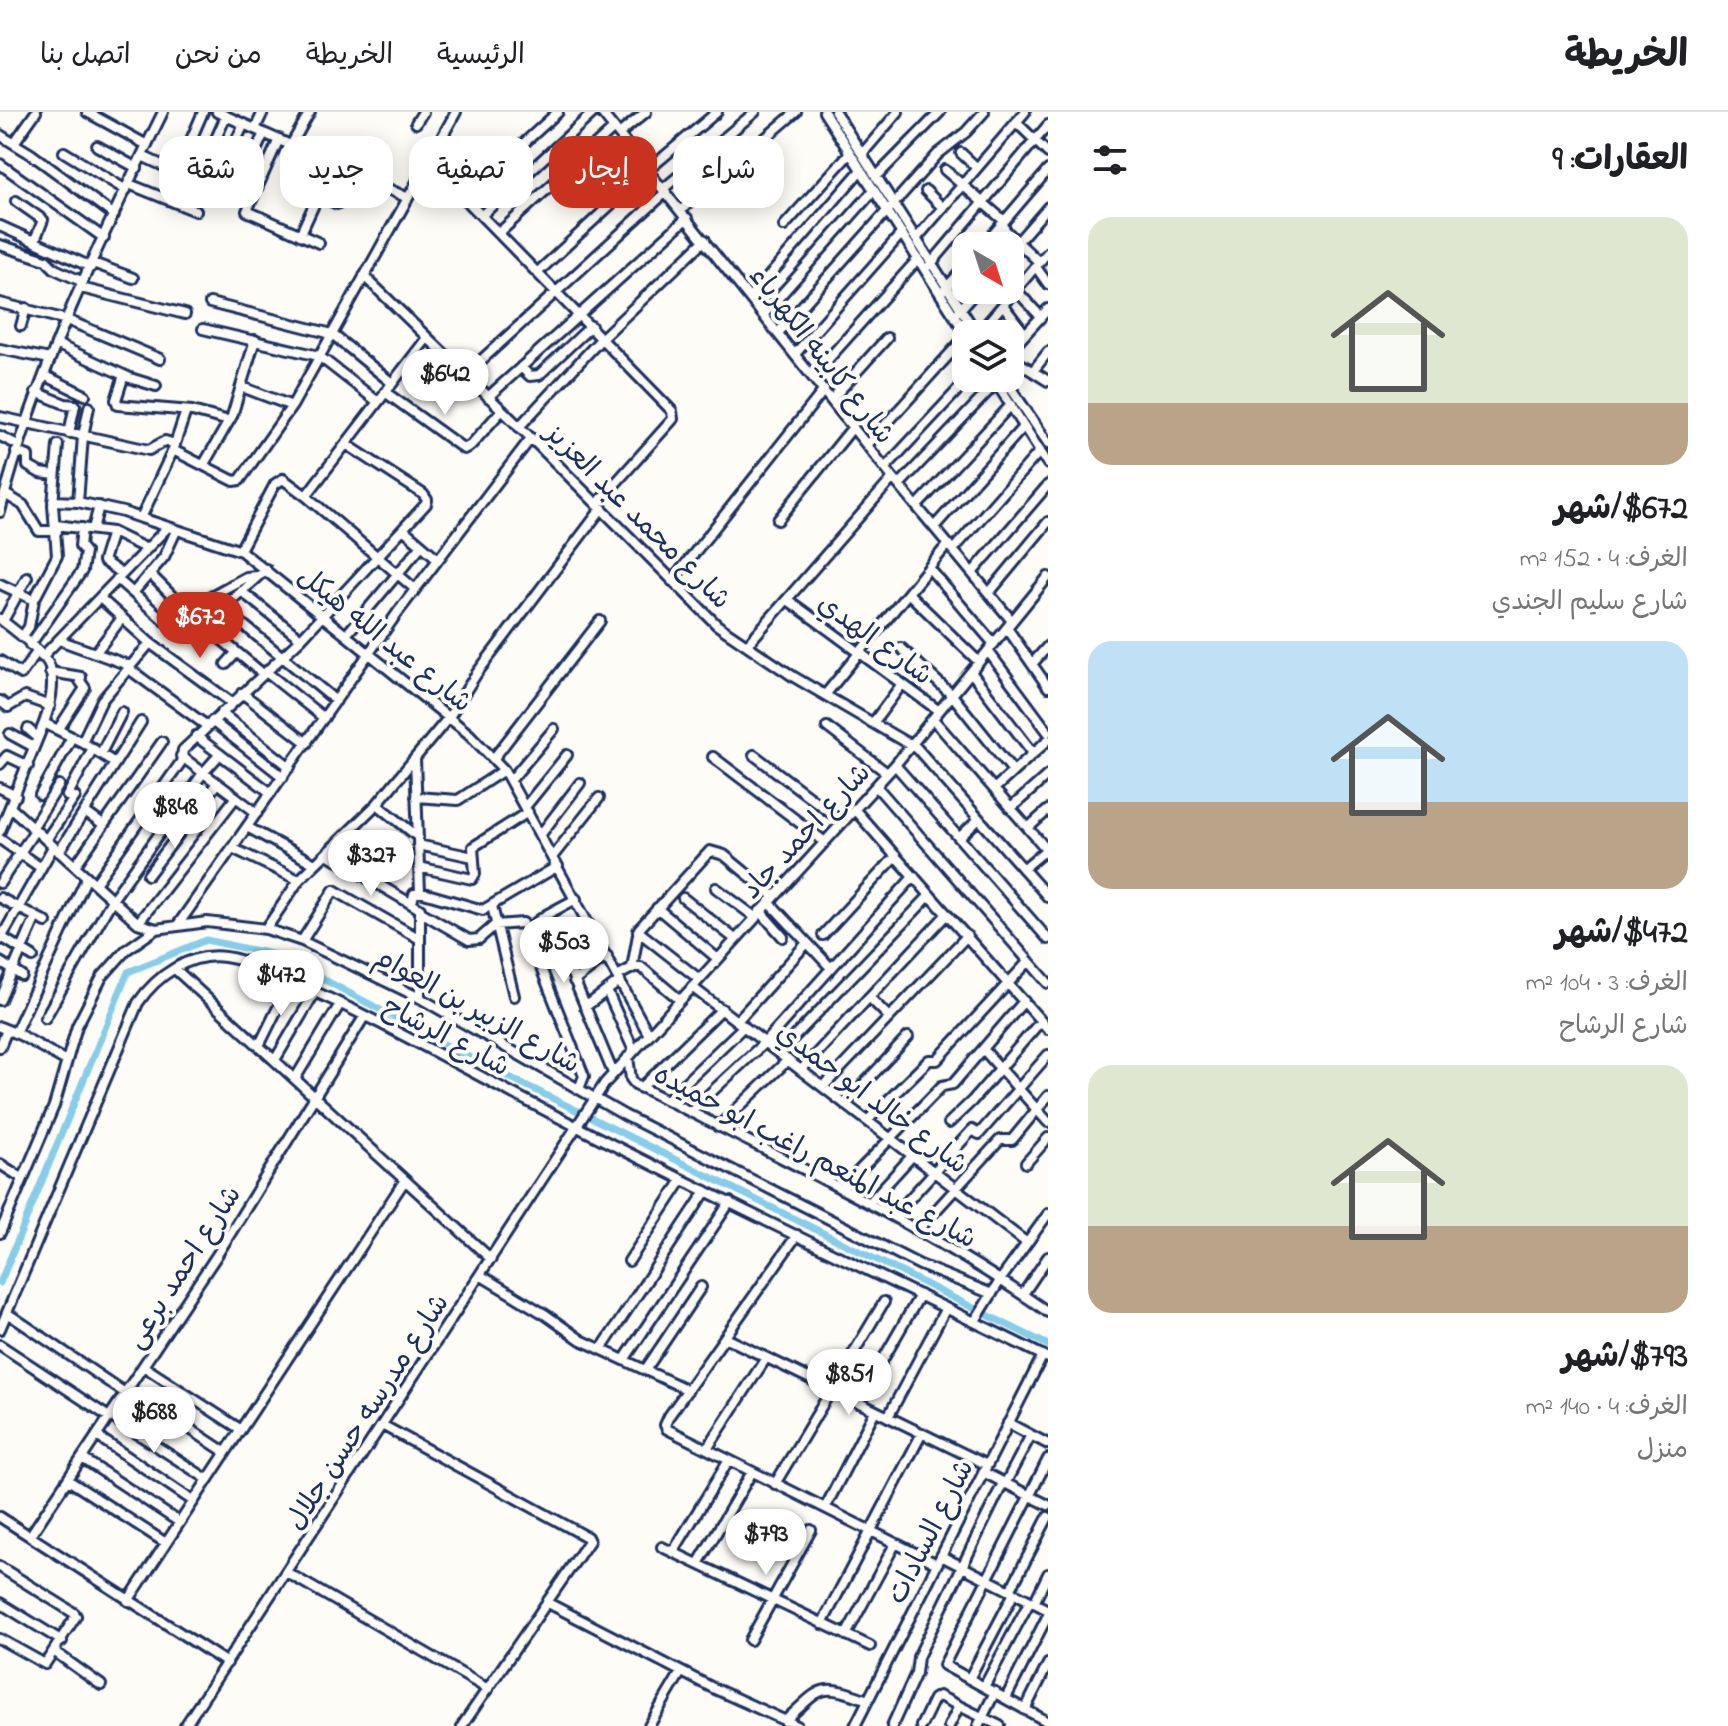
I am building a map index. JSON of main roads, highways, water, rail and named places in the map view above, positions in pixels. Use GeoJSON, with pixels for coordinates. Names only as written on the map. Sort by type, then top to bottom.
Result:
{"type":"FeatureCollection","features":[{"type":"Feature","properties":{"kind":"waterway"},"geometry":{"type":"LineString","coordinates":[[0,1283],[128,972],[206,940],[280,956],[461,1053],[1048,1345]]}}]}
